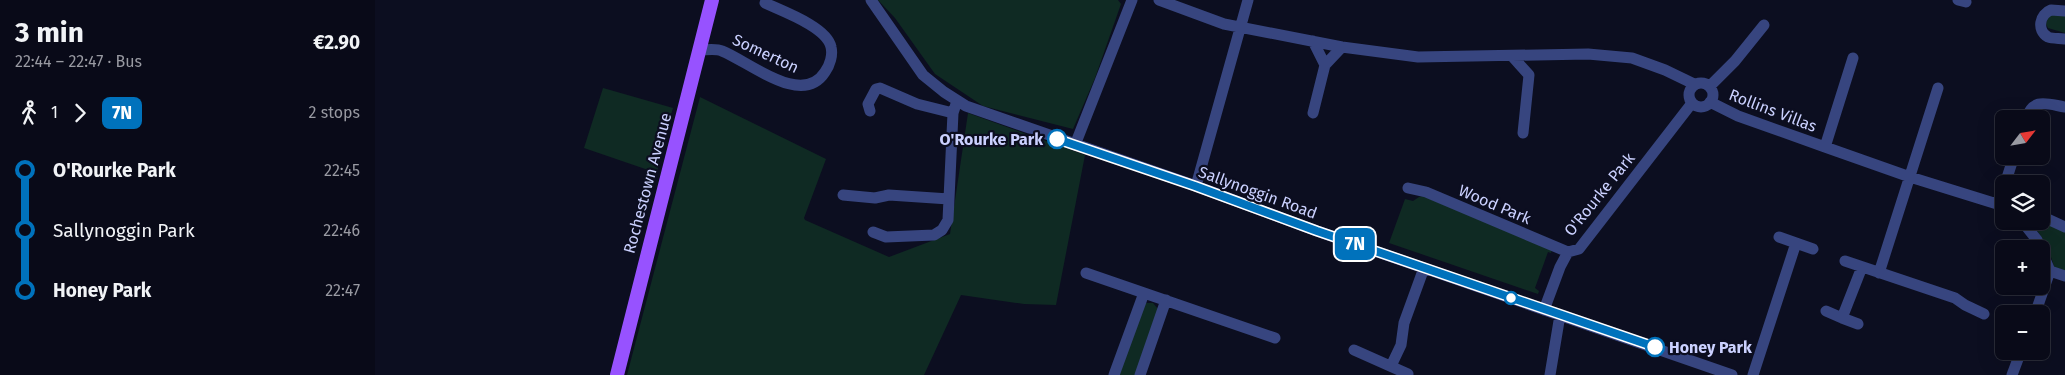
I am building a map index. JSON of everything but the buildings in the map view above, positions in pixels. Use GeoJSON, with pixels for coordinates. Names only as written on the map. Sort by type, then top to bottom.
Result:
{"type":"FeatureCollection","features":[{"type":"Feature","properties":{"kind":"main road","name":"Rochestown Avenue"},"geometry":{"type":"LineString","coordinates":[[617,375],[712,0]]}},
{"type":"Feature","properties":{"kind":"street","name":"Sallynoggin Road"},"geometry":{"type":"LineString","coordinates":[[871,0],[923,76],[957,101],[989,115],[1732,375]]}},
{"type":"Feature","properties":{"kind":"street"},"geometry":{"type":"LineString","coordinates":[[1075,145],[1133,0]]}},
{"type":"Feature","properties":{"kind":"street"},"geometry":{"type":"LineString","coordinates":[[1159,0],[1224,24],[1341,47],[1418,58],[1544,54],[1587,54],[1632,58],[1665,70],[1694,84],[1702,82],[1710,86],[1713,94],[1711,102],[1699,107],[1692,103],[1689,91],[1694,84]]}},
{"type":"Feature","properties":{"kind":"street"},"geometry":{"type":"LineString","coordinates":[[1195,186],[1248,0]]}},
{"type":"Feature","properties":{"kind":"street","name":"Somerton"},"geometry":{"type":"LineString","coordinates":[[699,50],[721,50],[767,75],[795,86],[807,85],[818,80],[823,75],[831,58],[829,41],[824,34],[806,22],[765,3]]}},
{"type":"Feature","properties":{"kind":"street"},"geometry":{"type":"LineString","coordinates":[[2065,11],[2051,10],[2043,15],[2041,20],[2041,26],[2045,34],[2049,37],[2065,39]]}},
{"type":"Feature","properties":{"kind":"street"},"geometry":{"type":"LineString","coordinates":[[1710,86],[1735,61],[1763,25]]}},
{"type":"Feature","properties":{"kind":"street"},"geometry":{"type":"LineString","coordinates":[[1313,41],[1325,65]]}},
{"type":"Feature","properties":{"kind":"street"},"geometry":{"type":"LineString","coordinates":[[1313,113],[1325,65],[1341,47]]}},
{"type":"Feature","properties":{"kind":"street"},"geometry":{"type":"LineString","coordinates":[[1523,133],[1529,75],[1544,54]]}},
{"type":"Feature","properties":{"kind":"street"},"geometry":{"type":"LineString","coordinates":[[1511,56],[1529,75]]}},
{"type":"Feature","properties":{"kind":"street","name":"Rollins Villas"},"geometry":{"type":"LineString","coordinates":[[1825,147],[1853,58]]}},
{"type":"Feature","properties":{"kind":"street"},"geometry":{"type":"LineString","coordinates":[[870,110],[868,104],[875,89],[879,88],[917,104],[953,113]]}},
{"type":"Feature","properties":{"kind":"street"},"geometry":{"type":"LineString","coordinates":[[1879,273],[1938,88]]}},
{"type":"Feature","properties":{"kind":"street"},"geometry":{"type":"LineString","coordinates":[[873,232],[886,237],[938,234],[946,225],[948,220],[953,113],[957,101]]}},
{"type":"Feature","properties":{"kind":"street","name":"Rollins Villas"},"geometry":{"type":"LineString","coordinates":[[1711,102],[1738,116],[1910,177],[1995,195]]}},
{"type":"Feature","properties":{"kind":"street","name":"O'Rourke Park"},"geometry":{"type":"LineString","coordinates":[[1544,310],[1560,267],[1568,252],[1579,249],[1692,103]]}},
{"type":"Feature","properties":{"kind":"street"},"geometry":{"type":"LineString","coordinates":[[2029,110],[2035,105],[2043,103],[2065,107]]}},
{"type":"Feature","properties":{"kind":"street","name":"Wood Park"},"geometry":{"type":"LineString","coordinates":[[1408,188],[1426,192],[1568,252]]}},
{"type":"Feature","properties":{"kind":"street"},"geometry":{"type":"LineString","coordinates":[[843,195],[875,198],[889,195],[949,199]]}},
{"type":"Feature","properties":{"kind":"street"},"geometry":{"type":"LineString","coordinates":[[2050,220],[2065,227]]}},
{"type":"Feature","properties":{"kind":"street"},"geometry":{"type":"LineString","coordinates":[[2029,230],[2037,240]]}},
{"type":"Feature","properties":{"kind":"street"},"geometry":{"type":"LineString","coordinates":[[1779,237],[1813,249]]}},
{"type":"Feature","properties":{"kind":"street"},"geometry":{"type":"LineString","coordinates":[[1753,375],[1796,244]]}},
{"type":"Feature","properties":{"kind":"street"},"geometry":{"type":"LineString","coordinates":[[1845,261],[1955,298],[1965,306],[1984,314]]}},
{"type":"Feature","properties":{"kind":"street"},"geometry":{"type":"LineString","coordinates":[[1842,318],[1862,267]]}},
{"type":"Feature","properties":{"kind":"street"},"geometry":{"type":"LineString","coordinates":[[1391,366],[1401,345],[1404,323],[1424,268]]}},
{"type":"Feature","properties":{"kind":"street"},"geometry":{"type":"LineString","coordinates":[[2050,271],[2065,276]]}},
{"type":"Feature","properties":{"kind":"street"},"geometry":{"type":"LineString","coordinates":[[1086,273],[1275,338]]}},
{"type":"Feature","properties":{"kind":"street"},"geometry":{"type":"LineString","coordinates":[[1114,375],[1144,293]]}},
{"type":"Feature","properties":{"kind":"street"},"geometry":{"type":"LineString","coordinates":[[1139,375],[1166,300]]}},
{"type":"Feature","properties":{"kind":"street"},"geometry":{"type":"LineString","coordinates":[[1826,311],[1858,324]]}},
{"type":"Feature","properties":{"kind":"street"},"geometry":{"type":"LineString","coordinates":[[1550,375],[1560,315]]}},
{"type":"Feature","properties":{"kind":"street"},"geometry":{"type":"LineString","coordinates":[[1354,350],[1408,374]]}},
{"type":"Feature","properties":{"kind":"street"},"geometry":{"type":"LineString","coordinates":[[2012,375],[2018,360]]}},
{"type":"Feature","properties":{"kind":"green space"},"geometry":{"type":"Polygon","coordinates":[[[878,0],[1118,0],[1121,4],[1095,78],[1073,129],[983,106],[935,74],[895,18],[878,0]]]}},
{"type":"Feature","properties":{"kind":"green space"},"geometry":{"type":"Polygon","coordinates":[[[2049,15],[2065,15],[2065,33],[2048,28],[2046,24],[2049,15]]]}},
{"type":"Feature","properties":{"kind":"green space"},"geometry":{"type":"Polygon","coordinates":[[[603,88],[673,108],[662,145],[657,173],[584,148],[603,88]]]}},
{"type":"Feature","properties":{"kind":"green space"},"geometry":{"type":"Polygon","coordinates":[[[700,97],[826,159],[804,218],[805,220],[889,257],[950,234],[968,113],[1085,155],[1056,305],[1024,304],[961,295],[924,375],[627,375],[700,97]]]}},
{"type":"Feature","properties":{"kind":"green space"},"geometry":{"type":"Polygon","coordinates":[[[1423,196],[1552,250],[1551,253],[1548,252],[1535,288],[1539,291],[1538,294],[1389,243],[1405,199],[1413,201],[1423,196]]]}},
{"type":"Feature","properties":{"kind":"green space"},"geometry":{"type":"Polygon","coordinates":[[[2050,225],[2065,231],[2065,273],[2055,270],[2050,255],[2050,240],[2043,240],[2037,230],[2050,230],[2050,225]]]}},
{"type":"Feature","properties":{"kind":"green space"},"geometry":{"type":"Polygon","coordinates":[[[1145,303],[1153,303],[1158,309],[1135,375],[1118,375],[1145,303]]]}},
{"type":"Feature","properties":{"kind":"bus line","name":"7N"},"geometry":{"type":"LineString","coordinates":[[1057,139],[1283,217],[1383,254],[1655,347]]}},
{"type":"Feature","properties":{"kind":"place","name":"O'Rourke Park"},"geometry":{"type":"Point","coordinates":[1057,139]}},
{"type":"Feature","properties":{"kind":"place","name":"Honey Park"},"geometry":{"type":"Point","coordinates":[1655,347]}}]}
